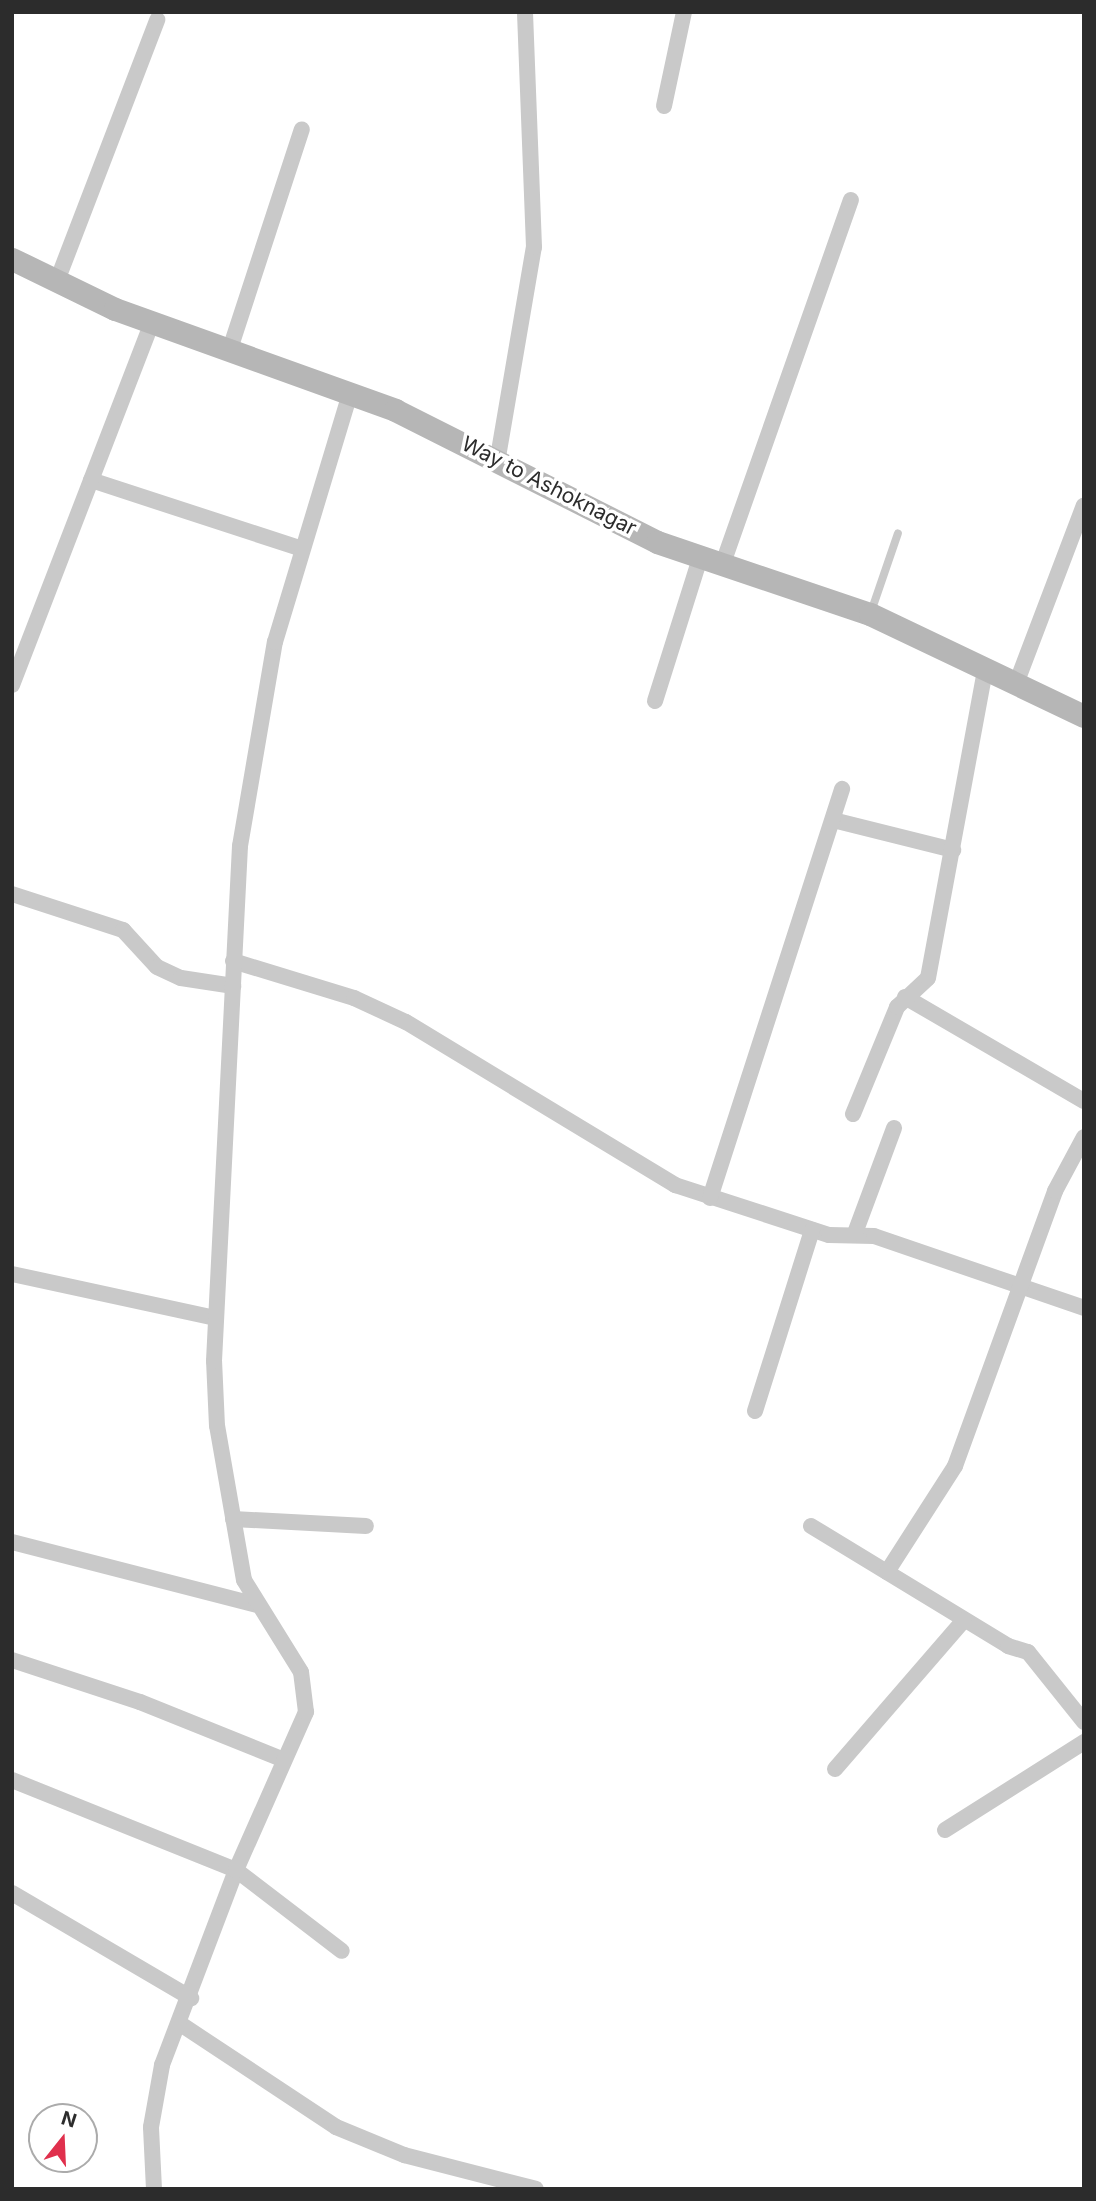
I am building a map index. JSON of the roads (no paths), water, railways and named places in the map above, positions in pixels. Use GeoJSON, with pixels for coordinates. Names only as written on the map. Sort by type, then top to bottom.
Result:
{"type":"FeatureCollection","features":[{"type":"Feature","properties":{"kind":"street"},"geometry":{"type":"LineString","coordinates":[[498,457],[534,247],[525,12]]}},
{"type":"Feature","properties":{"kind":"street"},"geometry":{"type":"LineString","coordinates":[[664,106],[684,12]]}},
{"type":"Feature","properties":{"kind":"street"},"geometry":{"type":"LineString","coordinates":[[57,281],[157,19]]}},
{"type":"Feature","properties":{"kind":"street"},"geometry":{"type":"LineString","coordinates":[[230,349],[302,129]]}},
{"type":"Feature","properties":{"kind":"street"},"geometry":{"type":"LineString","coordinates":[[722,566],[851,200]]}},
{"type":"Feature","properties":{"kind":"street","name":"Way to Ashoknagar"},"geometry":{"type":"LineString","coordinates":[[12,259],[152,322],[351,391],[498,457],[609,520],[722,566],[870,614],[1084,716]]}},
{"type":"Feature","properties":{"kind":"street"},"geometry":{"type":"LineString","coordinates":[[12,685],[152,322]]}},
{"type":"Feature","properties":{"kind":"street"},"geometry":{"type":"LineString","coordinates":[[154,2189],[153,2100],[236,1870],[284,1760],[303,1728],[306,1695],[301,1672],[257,1605],[244,1580],[213,1396],[215,1318],[240,846],[275,642],[351,391]]}},
{"type":"Feature","properties":{"kind":"street"},"geometry":{"type":"LineString","coordinates":[[91,480],[302,549]]}},
{"type":"Feature","properties":{"kind":"street"},"geometry":{"type":"LineString","coordinates":[[1016,684],[1084,505]]}},
{"type":"Feature","properties":{"kind":"street"},"geometry":{"type":"LineString","coordinates":[[655,701],[700,558]]}},
{"type":"Feature","properties":{"kind":"street"},"geometry":{"type":"LineString","coordinates":[[853,1114],[905,997],[928,978],[985,668]]}},
{"type":"Feature","properties":{"kind":"street"},"geometry":{"type":"LineString","coordinates":[[710,1198],[842,789]]}},
{"type":"Feature","properties":{"kind":"street"},"geometry":{"type":"LineString","coordinates":[[833,820],[953,850]]}},
{"type":"Feature","properties":{"kind":"street"},"geometry":{"type":"LineString","coordinates":[[12,894],[123,930],[157,967],[181,978],[233,986]]}},
{"type":"Feature","properties":{"kind":"street"},"geometry":{"type":"LineString","coordinates":[[233,961],[354,998],[406,1022],[675,1185],[812,1230],[855,1233],[1084,1308]]}},
{"type":"Feature","properties":{"kind":"street"},"geometry":{"type":"LineString","coordinates":[[905,997],[1084,1101]]}},
{"type":"Feature","properties":{"kind":"street"},"geometry":{"type":"LineString","coordinates":[[855,1233],[894,1128]]}},
{"type":"Feature","properties":{"kind":"street"},"geometry":{"type":"LineString","coordinates":[[887,1572],[955,1466],[1023,1287],[1055,1191],[1084,1137]]}},
{"type":"Feature","properties":{"kind":"street"},"geometry":{"type":"LineString","coordinates":[[755,1411],[812,1230]]}},
{"type":"Feature","properties":{"kind":"street"},"geometry":{"type":"LineString","coordinates":[[12,1274],[215,1318]]}},
{"type":"Feature","properties":{"kind":"street"},"geometry":{"type":"LineString","coordinates":[[233,1519],[366,1526]]}},
{"type":"Feature","properties":{"kind":"street"},"geometry":{"type":"LineString","coordinates":[[811,1526],[964,1620],[1035,1658],[1084,1722]]}},
{"type":"Feature","properties":{"kind":"street"},"geometry":{"type":"LineString","coordinates":[[12,1542],[257,1605]]}},
{"type":"Feature","properties":{"kind":"street"},"geometry":{"type":"LineString","coordinates":[[835,1769],[964,1620]]}},
{"type":"Feature","properties":{"kind":"street"},"geometry":{"type":"LineString","coordinates":[[12,1660],[140,1702],[284,1760]]}},
{"type":"Feature","properties":{"kind":"street"},"geometry":{"type":"LineString","coordinates":[[945,1829],[1084,1742]]}},
{"type":"Feature","properties":{"kind":"street"},"geometry":{"type":"LineString","coordinates":[[12,1780],[236,1870],[342,1951]]}},
{"type":"Feature","properties":{"kind":"street"},"geometry":{"type":"LineString","coordinates":[[12,1893],[191,1998]]}},
{"type":"Feature","properties":{"kind":"street"},"geometry":{"type":"LineString","coordinates":[[179,2022],[336,2127],[472,2183],[536,2189]]}},
{"type":"Feature","properties":{"kind":"lane"},"geometry":{"type":"LineString","coordinates":[[870,614],[898,533]]}}]}
